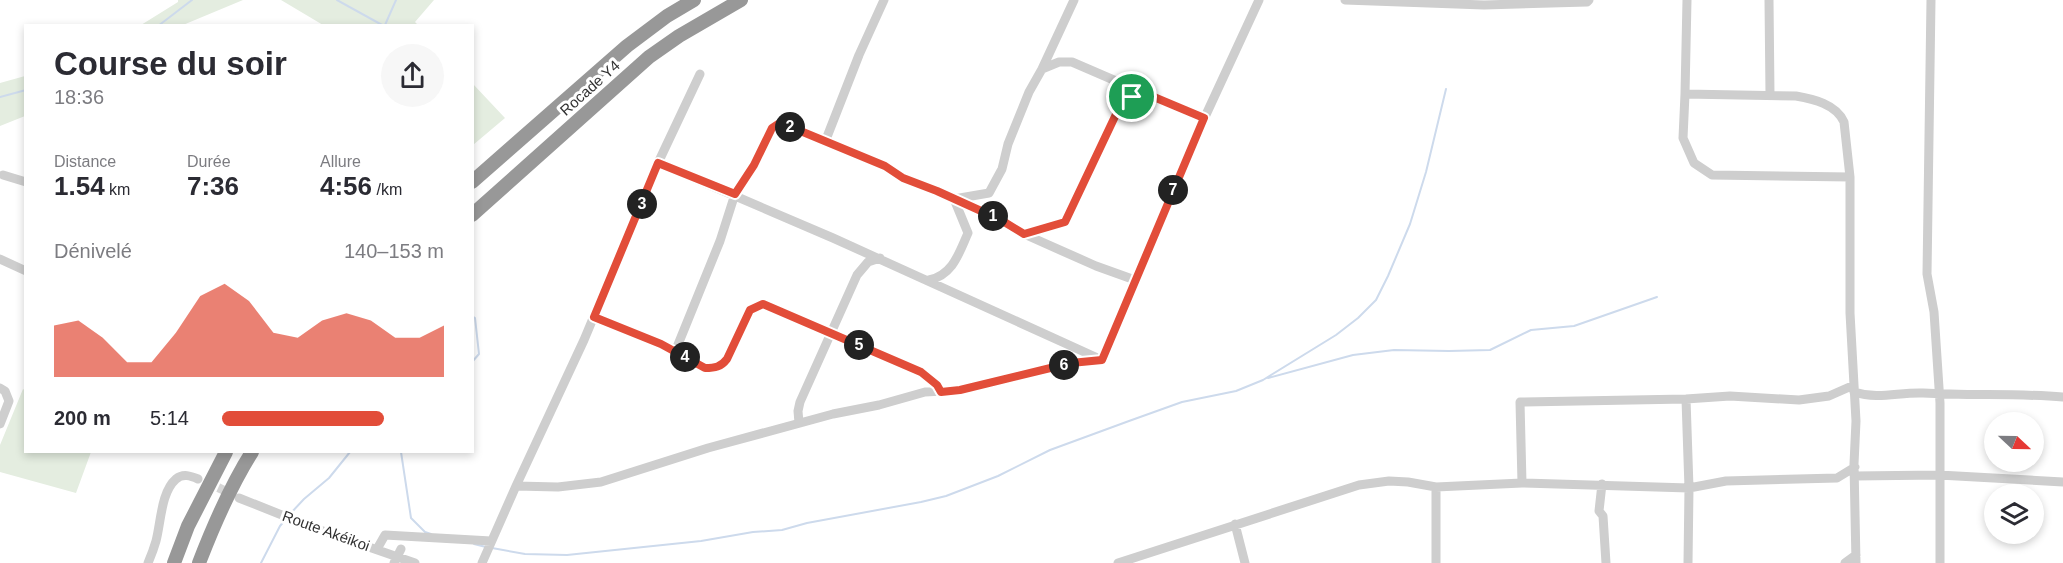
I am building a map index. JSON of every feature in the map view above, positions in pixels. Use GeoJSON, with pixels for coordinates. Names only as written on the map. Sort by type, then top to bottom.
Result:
{"type":"FeatureCollection","features":[{"type":"Feature","properties":{"kind":"highway","name":"Rocade Y4"},"geometry":{"type":"LineString","coordinates":[[474,180],[627,46],[667,15],[694,0]]}},
{"type":"Feature","properties":{"kind":"highway","name":"Rocade Y4"},"geometry":{"type":"LineString","coordinates":[[474,213],[649,57],[741,0]]}},
{"type":"Feature","properties":{"kind":"highway"},"geometry":{"type":"LineString","coordinates":[[174,563],[188,526],[225,453]]}},
{"type":"Feature","properties":{"kind":"highway"},"geometry":{"type":"LineString","coordinates":[[199,563],[235,478],[251,453]]}},
{"type":"Feature","properties":{"kind":"street"},"geometry":{"type":"LineString","coordinates":[[825,142],[859,55],[884,0]]}},
{"type":"Feature","properties":{"kind":"street"},"geometry":{"type":"LineString","coordinates":[[954,199],[989,192],[1002,169],[1008,144],[1029,93],[1074,0]]}},
{"type":"Feature","properties":{"kind":"street"},"geometry":{"type":"LineString","coordinates":[[1102,360],[1204,118],[1259,0]]}},
{"type":"Feature","properties":{"kind":"street"},"geometry":{"type":"LineString","coordinates":[[1345,0],[1484,5],[1587,2],[1589,0]]}},
{"type":"Feature","properties":{"kind":"street"},"geometry":{"type":"LineString","coordinates":[[1687,0],[1683,138],[1694,163],[1712,175],[1850,177]]}},
{"type":"Feature","properties":{"kind":"street"},"geometry":{"type":"LineString","coordinates":[[1769,0],[1770,94]]}},
{"type":"Feature","properties":{"kind":"street"},"geometry":{"type":"LineString","coordinates":[[1931,0],[1928,274],[1934,312],[1940,403],[1940,563]]}},
{"type":"Feature","properties":{"kind":"street"},"geometry":{"type":"LineString","coordinates":[[1042,69],[1059,62],[1072,62],[1204,118]]}},
{"type":"Feature","properties":{"kind":"street"},"geometry":{"type":"LineString","coordinates":[[482,563],[594,317],[658,163],[700,74]]}},
{"type":"Feature","properties":{"kind":"street"},"geometry":{"type":"LineString","coordinates":[[1024,234],[1065,222],[1119,108],[1125,100],[1142,92]]}},
{"type":"Feature","properties":{"kind":"street"},"geometry":{"type":"LineString","coordinates":[[1685,94],[1770,94],[1810,99],[1831,107],[1840,114],[1847,139],[1850,177],[1850,313],[1856,420],[1856,559],[1845,563]]}},
{"type":"Feature","properties":{"kind":"street"},"geometry":{"type":"LineString","coordinates":[[675,352],[720,241],[735,194],[754,165],[772,128],[778,124],[786,125],[885,166],[903,178],[1001,220],[1024,234],[1096,266],[1135,280]]}},
{"type":"Feature","properties":{"kind":"street"},"geometry":{"type":"LineString","coordinates":[[658,163],[880,258],[1102,360]]}},
{"type":"Feature","properties":{"kind":"street"},"geometry":{"type":"LineString","coordinates":[[3,175],[24,181]]}},
{"type":"Feature","properties":{"kind":"street"},"geometry":{"type":"LineString","coordinates":[[928,280],[939,278],[951,268],[968,233],[954,199]]}},
{"type":"Feature","properties":{"kind":"street"},"geometry":{"type":"LineString","coordinates":[[799,423],[800,402],[861,268],[868,262],[880,258]]}},
{"type":"Feature","properties":{"kind":"street"},"geometry":{"type":"LineString","coordinates":[[0,259],[24,270]]}},
{"type":"Feature","properties":{"kind":"street"},"geometry":{"type":"LineString","coordinates":[[594,317],[675,352],[705,368],[722,366],[750,310],[763,304],[921,372],[937,385],[941,392]]}},
{"type":"Feature","properties":{"kind":"street"},"geometry":{"type":"LineString","coordinates":[[516,486],[558,487],[602,482],[708,448],[799,423],[925,393],[960,390],[1071,363],[1102,360]]}},
{"type":"Feature","properties":{"kind":"street"},"geometry":{"type":"LineString","coordinates":[[0,388],[5,391],[9,401],[0,424]]}},
{"type":"Feature","properties":{"kind":"street"},"geometry":{"type":"LineString","coordinates":[[1522,483],[1520,402],[1730,396],[1798,400],[1829,396],[1854,388],[1871,397],[1923,393],[1939,395],[1990,393],[2063,398]]}},
{"type":"Feature","properties":{"kind":"street"},"geometry":{"type":"LineString","coordinates":[[1686,399],[1689,488],[1688,563]]}},
{"type":"Feature","properties":{"kind":"street"},"geometry":{"type":"LineString","coordinates":[[1118,563],[1359,485],[1389,481],[1436,487],[1522,483],[1689,488],[1726,481],[1837,478],[1855,471],[2063,482]]}},
{"type":"Feature","properties":{"kind":"street"},"geometry":{"type":"LineString","coordinates":[[148,563],[156,542],[168,490],[177,478],[183,476],[198,479]]}},
{"type":"Feature","properties":{"kind":"street"},"geometry":{"type":"LineString","coordinates":[[1602,484],[1599,511],[1603,516],[1606,563]]}},
{"type":"Feature","properties":{"kind":"street"},"geometry":{"type":"LineString","coordinates":[[1436,487],[1436,563]]}},
{"type":"Feature","properties":{"kind":"street","name":"Route Akéikoi"},"geometry":{"type":"LineString","coordinates":[[239,498],[317,529],[415,563]]}},
{"type":"Feature","properties":{"kind":"street"},"geometry":{"type":"LineString","coordinates":[[1235,524],[1245,563]]}},
{"type":"Feature","properties":{"kind":"street"},"geometry":{"type":"LineString","coordinates":[[377,549],[385,535],[491,541]]}},
{"type":"Feature","properties":{"kind":"shaded area"},"geometry":{"type":"Polygon","coordinates":[[[178,0],[243,0],[185,24],[143,24],[178,0]]]}},
{"type":"Feature","properties":{"kind":"shaded area"},"geometry":{"type":"Polygon","coordinates":[[[281,0],[434,0],[415,22],[417,24],[321,24],[281,0]]]}},
{"type":"Feature","properties":{"kind":"shaded area"},"geometry":{"type":"Polygon","coordinates":[[[24,76],[24,116],[0,126],[0,83],[24,76]]]}},
{"type":"Feature","properties":{"kind":"shaded area"},"geometry":{"type":"Polygon","coordinates":[[[474,85],[505,118],[474,144],[474,85]]]}},
{"type":"Feature","properties":{"kind":"shaded area"},"geometry":{"type":"Polygon","coordinates":[[[23,389],[24,453],[91,453],[76,493],[0,472],[0,445],[23,389]]]}},
{"type":"Feature","properties":{"kind":"waterway"},"geometry":{"type":"LineString","coordinates":[[161,24],[192,0]]}},
{"type":"Feature","properties":{"kind":"waterway"},"geometry":{"type":"LineString","coordinates":[[337,0],[380,24]]}},
{"type":"Feature","properties":{"kind":"waterway"},"geometry":{"type":"LineString","coordinates":[[385,24],[396,0]]}},
{"type":"Feature","properties":{"kind":"waterway"},"geometry":{"type":"LineString","coordinates":[[492,548],[525,554],[567,555],[701,541],[753,532],[782,530],[807,523],[921,502],[946,496],[998,476],[1050,450],[1182,402],[1236,391],[1263,380],[1336,335],[1376,300],[1410,224],[1426,172],[1446,89]]}},
{"type":"Feature","properties":{"kind":"waterway"},"geometry":{"type":"LineString","coordinates":[[0,97],[24,91]]}},
{"type":"Feature","properties":{"kind":"waterway"},"geometry":{"type":"LineString","coordinates":[[1268,378],[1353,355],[1394,350],[1490,350],[1531,330],[1574,326],[1657,297]]}},
{"type":"Feature","properties":{"kind":"waterway"},"geometry":{"type":"LineString","coordinates":[[474,317],[479,354],[474,360]]}},
{"type":"Feature","properties":{"kind":"waterway"},"geometry":{"type":"LineString","coordinates":[[290,514],[329,478],[349,453]]}},
{"type":"Feature","properties":{"kind":"waterway"},"geometry":{"type":"LineString","coordinates":[[401,453],[411,518],[425,532],[431,534]]}},
{"type":"Feature","properties":{"kind":"waterway"},"geometry":{"type":"LineString","coordinates":[[261,563],[286,519]]}},
{"type":"Feature","properties":{"kind":"waterway"},"geometry":{"type":"LineString","coordinates":[[474,544],[486,547]]}},
{"type":"Feature","properties":{"kind":"tunnel"},"geometry":{"type":"LineString","coordinates":[[206,482],[234,495]]}},
{"type":"Feature","properties":{"kind":"route"},"geometry":{"type":"LineString","coordinates":[[1142,92],[1204,118],[1102,360],[1071,363],[960,390],[941,392],[937,385],[921,372],[763,304],[750,310],[727,359],[722,366],[714,368],[705,368],[661,344],[594,317],[658,163],[735,194],[754,165],[772,128],[778,124],[786,125],[885,166],[911,182],[937,191],[1001,220],[1024,234],[1065,222],[1119,108],[1125,100],[1132,97],[1142,92]]}}]}
